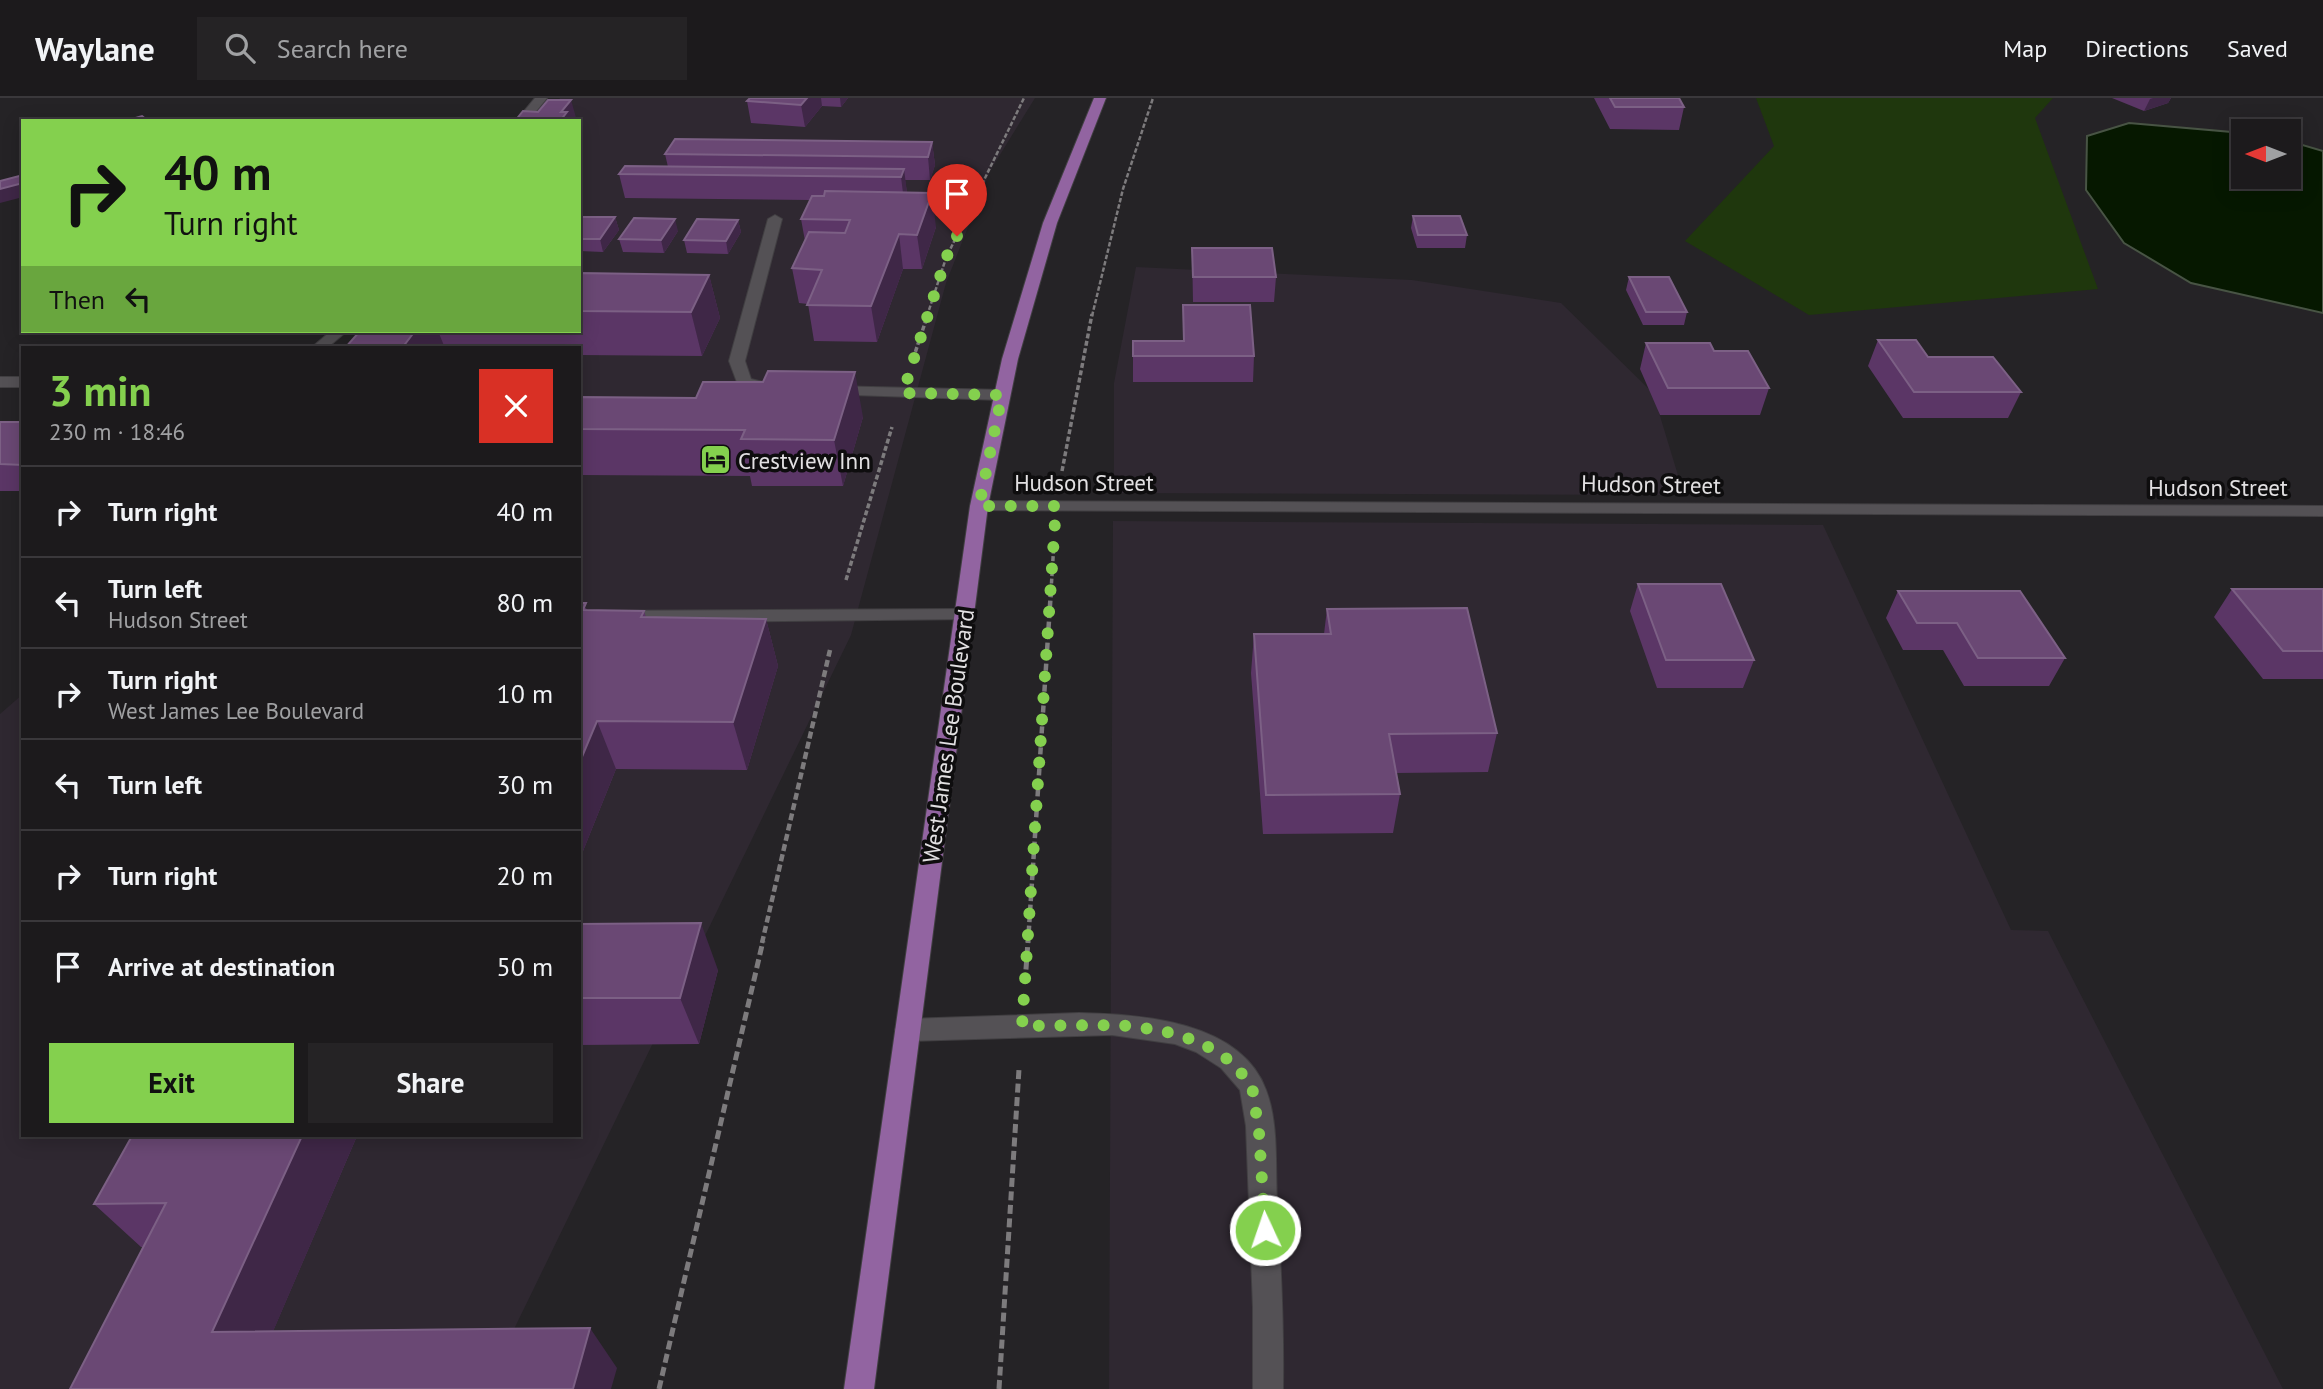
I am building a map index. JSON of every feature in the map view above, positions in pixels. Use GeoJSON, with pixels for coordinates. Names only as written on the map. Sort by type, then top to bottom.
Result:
{"type":"FeatureCollection","features":[{"type":"Feature","properties":{"kind":"main road","name":"West James Lee Boulevard"},"geometry":{"type":"LineString","coordinates":[[859,1389],[979,506],[1002,395],[1050,223],[1100,98]]}},
{"type":"Feature","properties":{"kind":"street"},"geometry":{"type":"LineString","coordinates":[[524,119],[541,98]]}},
{"type":"Feature","properties":{"kind":"street"},"geometry":{"type":"LineString","coordinates":[[775,219],[737,361],[744,382],[767,389],[1002,395]]}},
{"type":"Feature","properties":{"kind":"street"},"geometry":{"type":"LineString","coordinates":[[321,346],[337,333]]}},
{"type":"Feature","properties":{"kind":"street"},"geometry":{"type":"LineString","coordinates":[[0,382],[21,382]]}},
{"type":"Feature","properties":{"kind":"street","name":"Hudson Street"},"geometry":{"type":"LineString","coordinates":[[979,506],[2323,511]]}},
{"type":"Feature","properties":{"kind":"street"},"geometry":{"type":"LineString","coordinates":[[581,617],[964,615]]}},
{"type":"Feature","properties":{"kind":"street"},"geometry":{"type":"LineString","coordinates":[[908,1030],[1118,1025],[1160,1030],[1200,1042],[1232,1062],[1252,1086],[1259,1132],[1270,1329],[1268,1389]]}},
{"type":"Feature","properties":{"kind":"path"},"geometry":{"type":"LineString","coordinates":[[659,1389],[851,557],[946,258],[1024,98]]}},
{"type":"Feature","properties":{"kind":"path"},"geometry":{"type":"LineString","coordinates":[[999,1389],[1056,506],[1089,323],[1129,160],[1153,98]]}},
{"type":"Feature","properties":{"kind":"shaded area"},"geometry":{"type":"Polygon","coordinates":[[[560,98],[1035,98],[990,171],[946,283],[851,635],[485,1389],[0,1389],[0,714],[21,696],[21,1137],[581,1137],[581,346],[347,346],[361,334],[581,333],[581,119],[543,119],[560,98]]]}},
{"type":"Feature","properties":{"kind":"shaded area"},"geometry":{"type":"Polygon","coordinates":[[[2129,123],[2231,132],[2231,189],[2301,189],[2301,145],[2323,151],[2323,313],[2191,283],[2124,243],[2086,190],[2087,136],[2129,123]]]}},
{"type":"Feature","properties":{"kind":"shaded area"},"geometry":{"type":"Polygon","coordinates":[[[1136,267],[1412,280],[1561,303],[1653,393],[1684,495],[1114,493],[1114,383],[1136,267]]]}},
{"type":"Feature","properties":{"kind":"shaded area"},"geometry":{"type":"Polygon","coordinates":[[[1113,521],[1823,525],[2011,930],[2048,931],[2283,1389],[1109,1389],[1113,521]]]}},
{"type":"Feature","properties":{"kind":"green space"},"geometry":{"type":"Polygon","coordinates":[[[1756,98],[2053,98],[2035,118],[2098,289],[1809,315],[1685,241],[1774,146],[1756,98]]]}},
{"type":"Feature","properties":{"kind":"building"},"geometry":{"type":"Polygon","coordinates":[[[750,98],[807,98],[801,105],[747,101],[750,98]]]}},
{"type":"Feature","properties":{"kind":"building"},"geometry":{"type":"Polygon","coordinates":[[[1610,98],[1679,98],[1684,107],[1615,107],[1610,98]]]}},
{"type":"Feature","properties":{"kind":"building"},"geometry":{"type":"Polygon","coordinates":[[[548,100],[571,100],[561,112],[567,112],[562,119],[517,119],[523,111],[538,112],[548,100]]]}},
{"type":"Feature","properties":{"kind":"building"},"geometry":{"type":"Polygon","coordinates":[[[675,139],[932,142],[928,157],[665,154],[675,139]]]}},
{"type":"Feature","properties":{"kind":"building"},"geometry":{"type":"Polygon","coordinates":[[[625,166],[904,169],[901,177],[619,174],[625,166]]]}},
{"type":"Feature","properties":{"kind":"building"},"geometry":{"type":"Polygon","coordinates":[[[21,176],[21,184],[0,189],[0,181],[21,176]]]}},
{"type":"Feature","properties":{"kind":"building"},"geometry":{"type":"Polygon","coordinates":[[[825,191],[932,193],[917,235],[899,234],[871,306],[807,305],[822,270],[792,268],[809,232],[845,233],[850,220],[801,219],[812,196],[824,196],[825,191]]]}},
{"type":"Feature","properties":{"kind":"building"},"geometry":{"type":"Polygon","coordinates":[[[1413,216],[1460,216],[1467,235],[1418,235],[1413,216]]]}},
{"type":"Feature","properties":{"kind":"building"},"geometry":{"type":"Polygon","coordinates":[[[581,217],[615,217],[600,239],[581,239],[581,217]]]}},
{"type":"Feature","properties":{"kind":"building"},"geometry":{"type":"Polygon","coordinates":[[[634,218],[675,219],[661,240],[619,239],[634,218]]]}},
{"type":"Feature","properties":{"kind":"building"},"geometry":{"type":"Polygon","coordinates":[[[697,219],[738,220],[726,241],[684,240],[697,219]]]}},
{"type":"Feature","properties":{"kind":"building"},"geometry":{"type":"Polygon","coordinates":[[[1192,248],[1272,248],[1276,277],[1193,277],[1192,248]]]}},
{"type":"Feature","properties":{"kind":"building"},"geometry":{"type":"Polygon","coordinates":[[[581,273],[709,275],[691,312],[581,311],[581,273]]]}},
{"type":"Feature","properties":{"kind":"building"},"geometry":{"type":"Polygon","coordinates":[[[1629,277],[1669,277],[1687,312],[1646,312],[1629,277]]]}},
{"type":"Feature","properties":{"kind":"building"},"geometry":{"type":"Polygon","coordinates":[[[1183,305],[1250,305],[1254,356],[1133,356],[1133,341],[1184,341],[1183,305]]]}},
{"type":"Feature","properties":{"kind":"building"},"geometry":{"type":"Polygon","coordinates":[[[358,333],[413,333],[404,346],[347,346],[358,333]]]}},
{"type":"Feature","properties":{"kind":"building"},"geometry":{"type":"Polygon","coordinates":[[[1878,340],[1916,340],[1928,357],[1993,357],[2021,392],[1914,392],[1878,340]]]}},
{"type":"Feature","properties":{"kind":"building"},"geometry":{"type":"Polygon","coordinates":[[[1646,343],[1710,343],[1714,351],[1748,351],[1769,388],[1668,388],[1646,343]]]}},
{"type":"Feature","properties":{"kind":"building"},"geometry":{"type":"Polygon","coordinates":[[[768,371],[855,372],[834,440],[741,439],[745,430],[581,429],[581,397],[696,398],[703,382],[763,382],[768,371]]]}},
{"type":"Feature","properties":{"kind":"building"},"geometry":{"type":"Polygon","coordinates":[[[0,422],[21,422],[21,465],[0,464],[0,422]]]}},
{"type":"Feature","properties":{"kind":"building"},"geometry":{"type":"Polygon","coordinates":[[[1638,584],[1721,584],[1754,660],[1666,660],[1638,584]]]}},
{"type":"Feature","properties":{"kind":"building"},"geometry":{"type":"Polygon","coordinates":[[[2232,589],[2323,589],[2323,651],[2283,651],[2232,589]]]}},
{"type":"Feature","properties":{"kind":"building"},"geometry":{"type":"Polygon","coordinates":[[[1898,591],[2020,591],[2065,658],[1978,658],[1957,623],[1917,623],[1898,591]]]}},
{"type":"Feature","properties":{"kind":"building"},"geometry":{"type":"Polygon","coordinates":[[[581,603],[586,603],[583,610],[644,611],[641,617],[766,619],[733,722],[597,721],[581,759],[581,603]]]}},
{"type":"Feature","properties":{"kind":"building"},"geometry":{"type":"Polygon","coordinates":[[[1467,608],[1497,733],[1389,734],[1400,794],[1266,795],[1254,634],[1331,634],[1327,609],[1467,608]]]}},
{"type":"Feature","properties":{"kind":"building"},"geometry":{"type":"Polygon","coordinates":[[[701,923],[680,998],[581,998],[581,924],[701,923]]]}},
{"type":"Feature","properties":{"kind":"building"},"geometry":{"type":"Polygon","coordinates":[[[131,1137],[302,1137],[212,1332],[590,1328],[573,1389],[70,1389],[166,1203],[94,1204],[131,1137]]]}},
{"type":"Feature","properties":{"kind":"place","name":"Crestview Inn"},"geometry":{"type":"Point","coordinates":[715,460]}},
{"type":"Feature","properties":{"kind":"route"},"geometry":{"type":"LineString","coordinates":[[957,236],[946,258],[903,393],[1002,395],[979,506],[1056,506],[1022,1026],[1118,1025],[1160,1030],[1200,1042],[1232,1062],[1252,1086],[1259,1132],[1265,1230]]}}]}
